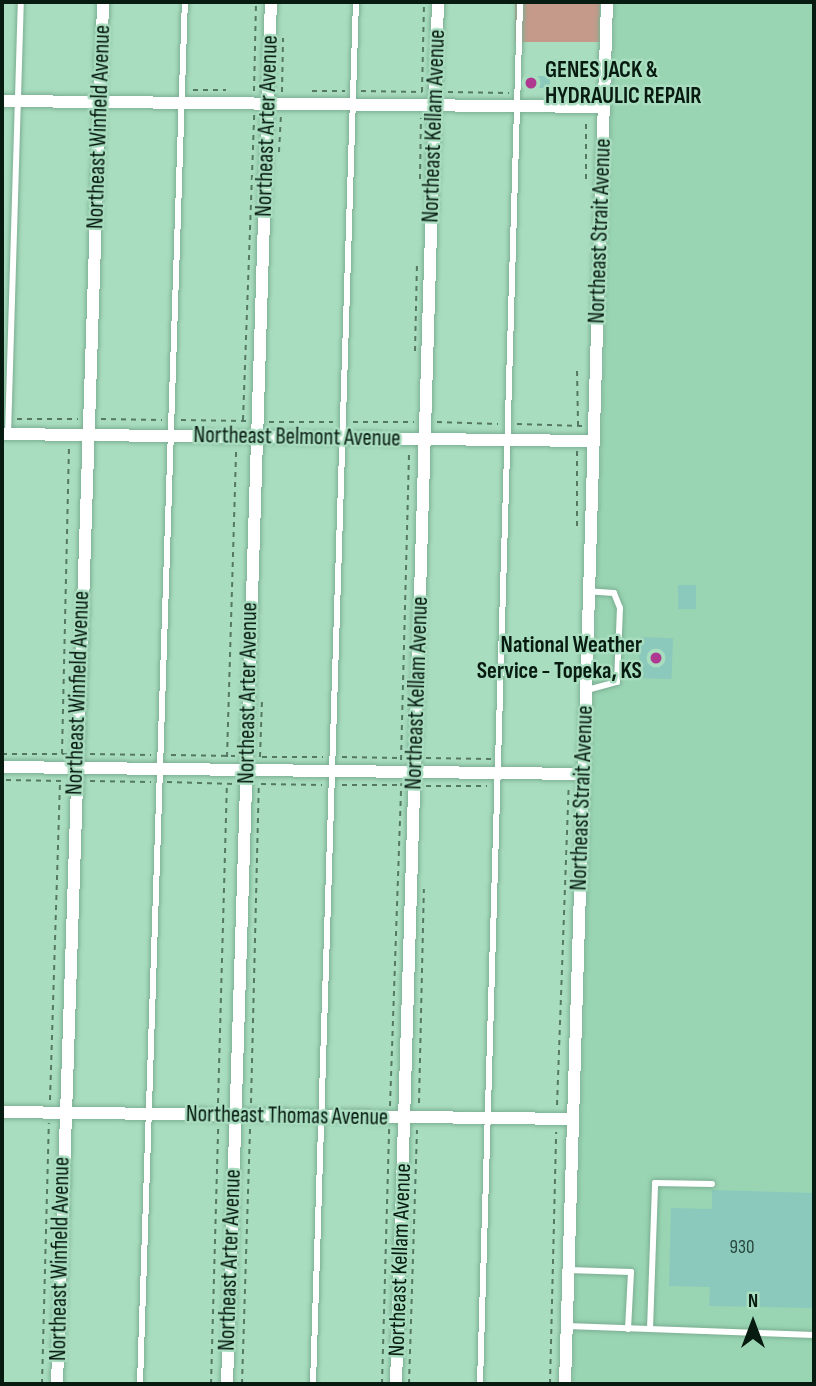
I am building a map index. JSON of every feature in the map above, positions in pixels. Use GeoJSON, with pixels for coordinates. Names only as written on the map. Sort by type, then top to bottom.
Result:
{"type":"FeatureCollection","features":[{"type":"Feature","properties":{"kind":"street","name":"Northeast Winfield Avenue"},"geometry":{"type":"LineString","coordinates":[[57,1384],[103,2]]}},
{"type":"Feature","properties":{"kind":"street","name":"Northeast Arter Avenue"},"geometry":{"type":"LineString","coordinates":[[227,1384],[235,1115],[253,770],[264,422],[271,2]]}},
{"type":"Feature","properties":{"kind":"street","name":"Northeast Kellam Avenue"},"geometry":{"type":"LineString","coordinates":[[396,1384],[412,1117],[414,779],[425,439],[419,422],[438,2]]}},
{"type":"Feature","properties":{"kind":"street","name":"Northeast Strait Avenue"},"geometry":{"type":"LineString","coordinates":[[565,1384],[573,1119],[573,778],[585,690],[607,2]]}},
{"type":"Feature","properties":{"kind":"street"},"geometry":{"type":"LineString","coordinates":[[2,101],[100,102],[182,96],[517,99],[604,107]]}},
{"type":"Feature","properties":{"kind":"street","name":"Northeast Belmont Avenue"},"geometry":{"type":"LineString","coordinates":[[4,436],[593,441]]}},
{"type":"Feature","properties":{"kind":"street"},"geometry":{"type":"LineString","coordinates":[[2,767],[60,775],[76,768],[158,776],[227,777],[253,770],[331,771],[414,779],[573,778]]}},
{"type":"Feature","properties":{"kind":"street","name":"Northeast Thomas Avenue"},"geometry":{"type":"LineString","coordinates":[[2,1112],[573,1119]]}},
{"type":"Feature","properties":{"kind":"lane"},"geometry":{"type":"LineString","coordinates":[[4,436],[8,419],[20,2]]}},
{"type":"Feature","properties":{"kind":"lane"},"geometry":{"type":"LineString","coordinates":[[140,1384],[158,776],[174,436],[185,2]]}},
{"type":"Feature","properties":{"kind":"lane"},"geometry":{"type":"LineString","coordinates":[[313,1384],[355,2]]}},
{"type":"Feature","properties":{"kind":"lane"},"geometry":{"type":"LineString","coordinates":[[480,1384],[520,2]]}},
{"type":"Feature","properties":{"kind":"lane"},"geometry":{"type":"LineString","coordinates":[[585,690],[607,690],[619,677],[618,598],[588,591]]}},
{"type":"Feature","properties":{"kind":"lane"},"geometry":{"type":"LineString","coordinates":[[650,1329],[655,1183],[712,1184]]}},
{"type":"Feature","properties":{"kind":"lane"},"geometry":{"type":"LineString","coordinates":[[568,1270],[631,1272],[628,1329]]}},
{"type":"Feature","properties":{"kind":"lane"},"geometry":{"type":"LineString","coordinates":[[567,1326],[814,1335]]}},
{"type":"Feature","properties":{"kind":"path"},"geometry":{"type":"LineString","coordinates":[[243,421],[256,2]]}},
{"type":"Feature","properties":{"kind":"path"},"geometry":{"type":"LineString","coordinates":[[419,193],[424,2]]}},
{"type":"Feature","properties":{"kind":"path"},"geometry":{"type":"LineString","coordinates":[[279,155],[283,33]]}},
{"type":"Feature","properties":{"kind":"path"},"geometry":{"type":"LineString","coordinates":[[182,96],[230,91]]}},
{"type":"Feature","properties":{"kind":"path"},"geometry":{"type":"LineString","coordinates":[[242,91],[254,97],[282,98],[294,91]]}},
{"type":"Feature","properties":{"kind":"path"},"geometry":{"type":"LineString","coordinates":[[306,91],[353,98],[517,99]]}},
{"type":"Feature","properties":{"kind":"path"},"geometry":{"type":"LineString","coordinates":[[586,118],[586,179]]}},
{"type":"Feature","properties":{"kind":"path"},"geometry":{"type":"LineString","coordinates":[[414,356],[418,257]]}},
{"type":"Feature","properties":{"kind":"path"},"geometry":{"type":"LineString","coordinates":[[263,437],[264,422],[270,408]]}},
{"type":"Feature","properties":{"kind":"path"},"geometry":{"type":"LineString","coordinates":[[413,409],[419,422]]}},
{"type":"Feature","properties":{"kind":"path"},"geometry":{"type":"LineString","coordinates":[[8,419],[593,426]]}},
{"type":"Feature","properties":{"kind":"path"},"geometry":{"type":"LineString","coordinates":[[42,1384],[70,419]]}},
{"type":"Feature","properties":{"kind":"path"},"geometry":{"type":"LineString","coordinates":[[211,1384],[237,421]]}},
{"type":"Feature","properties":{"kind":"path"},"geometry":{"type":"LineString","coordinates":[[382,1384],[389,1117],[414,779],[406,422]]}},
{"type":"Feature","properties":{"kind":"path"},"geometry":{"type":"LineString","coordinates":[[242,1384],[250,1115],[252,784],[262,688]]}},
{"type":"Feature","properties":{"kind":"path"},"geometry":{"type":"LineString","coordinates":[[414,779],[429,758]]}},
{"type":"Feature","properties":{"kind":"path"},"geometry":{"type":"LineString","coordinates":[[2,780],[60,775],[75,782],[158,776],[227,777],[252,784],[331,785],[414,779],[498,779]]}},
{"type":"Feature","properties":{"kind":"path"},"geometry":{"type":"LineString","coordinates":[[550,1384],[556,1119],[573,778],[557,786]]}},
{"type":"Feature","properties":{"kind":"path"},"geometry":{"type":"LineString","coordinates":[[414,779],[426,800]]}},
{"type":"Feature","properties":{"kind":"path"},"geometry":{"type":"LineString","coordinates":[[409,1384],[412,1117],[424,883]]}},
{"type":"Feature","properties":{"kind":"shaded area"},"geometry":{"type":"Polygon","coordinates":[[[515,2],[600,2],[600,42],[515,42],[515,2]]]}},
{"type":"Feature","properties":{"kind":"shaded area"},"geometry":{"type":"Polygon","coordinates":[[[615,2],[814,2],[814,1384],[573,1384],[615,2]]]}},
{"type":"Feature","properties":{"kind":"building"},"geometry":{"type":"Polygon","coordinates":[[[551,59],[573,59],[573,73],[551,73],[551,59]]]}},
{"type":"Feature","properties":{"kind":"building"},"geometry":{"type":"Polygon","coordinates":[[[524,76],[550,76],[550,87],[524,90],[524,76]]]}},
{"type":"Feature","properties":{"kind":"building"},"geometry":{"type":"Polygon","coordinates":[[[678,585],[696,585],[696,609],[678,609],[678,585]]]}},
{"type":"Feature","properties":{"kind":"building","name":"National Weather Service - Topeka, KS"},"geometry":{"type":"Polygon","coordinates":[[[640,637],[673,638],[672,679],[639,678],[640,637]]]}},
{"type":"Feature","properties":{"kind":"building"},"geometry":{"type":"Polygon","coordinates":[[[712,1190],[814,1193],[814,1308],[709,1306],[710,1287],[669,1286],[671,1208],[712,1209],[712,1190]]]}},
{"type":"Feature","properties":{"kind":"place","name":"GENES JACK & HYDRAULIC REPAIR"},"geometry":{"type":"Point","coordinates":[531,83]}},
{"type":"Feature","properties":{"kind":"place","name":"National Weather Service - Topeka, KS"},"geometry":{"type":"Point","coordinates":[656,658]}}]}
